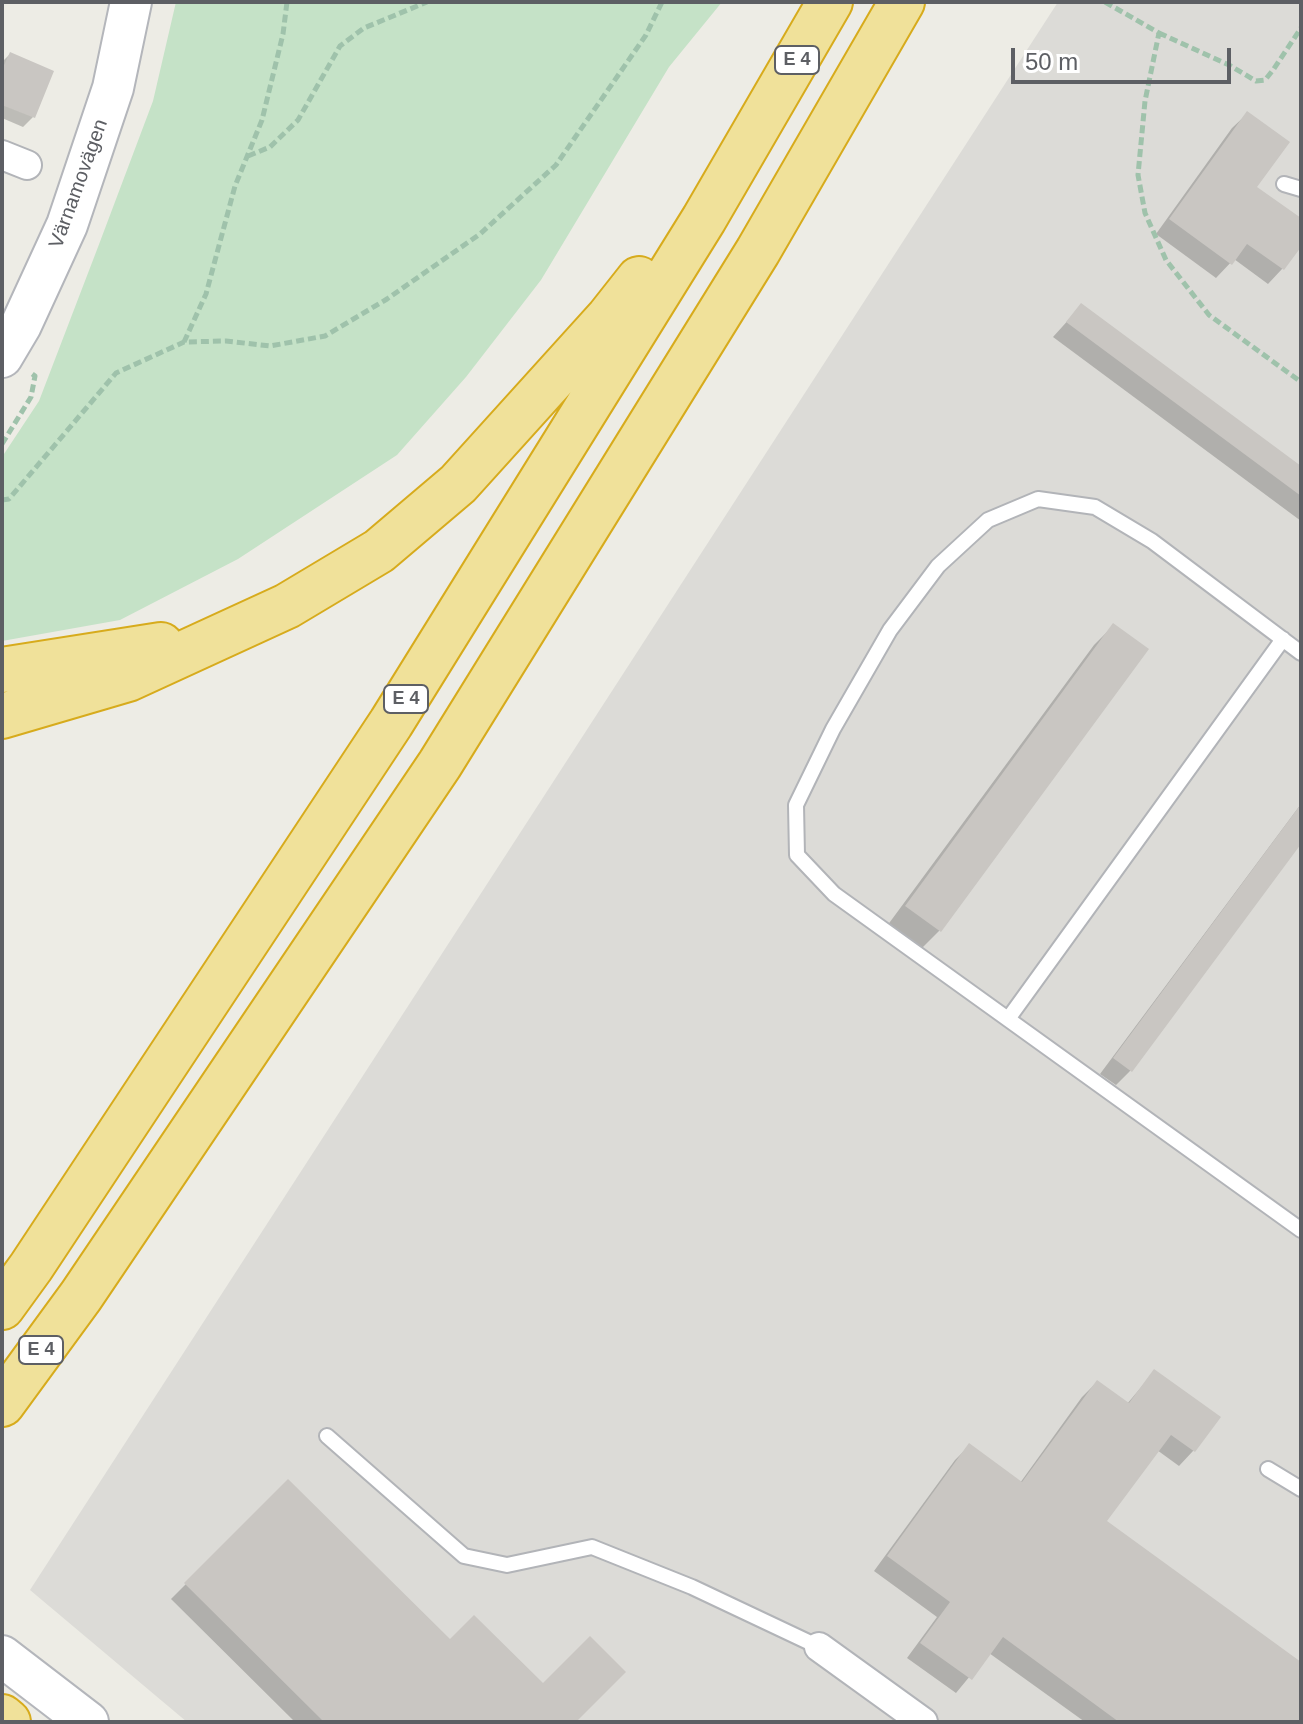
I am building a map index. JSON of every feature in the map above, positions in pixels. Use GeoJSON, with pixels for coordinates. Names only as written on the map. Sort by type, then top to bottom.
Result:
{"type":"FeatureCollection","features":[{"type":"Feature","properties":{"kind":"highway","name":"E 4"},"geometry":{"type":"LineString","coordinates":[[2,1307],[391,723],[704,219],[830,2]]}},
{"type":"Feature","properties":{"kind":"highway","name":"E 4"},"geometry":{"type":"LineString","coordinates":[[2,1404],[81,1296],[440,764],[758,251],[902,2]]}},
{"type":"Feature","properties":{"kind":"highway"},"geometry":{"type":"LineString","coordinates":[[2,716],[128,679],[287,606],[379,551],[458,484],[609,317],[763,119]]}},
{"type":"Feature","properties":{"kind":"highway"},"geometry":{"type":"LineString","coordinates":[[2,670],[223,635]]}},
{"type":"Feature","properties":{"kind":"highway"},"geometry":{"type":"LineString","coordinates":[[2,1426],[81,1296]]}},
{"type":"Feature","properties":{"kind":"highway"},"geometry":{"type":"LineString","coordinates":[[2,1715],[8,1722]]}},
{"type":"Feature","properties":{"kind":"street","name":"Värnamovägen"},"geometry":{"type":"LineString","coordinates":[[13,363],[21,325],[67,225],[113,88],[131,2]]}},
{"type":"Feature","properties":{"kind":"street"},"geometry":{"type":"LineString","coordinates":[[819,1647],[906,1717]]}},
{"type":"Feature","properties":{"kind":"street"},"geometry":{"type":"LineString","coordinates":[[2,1656],[88,1722]]}},
{"type":"Feature","properties":{"kind":"street"},"geometry":{"type":"LineString","coordinates":[[2,1715],[15,1722]]}},
{"type":"Feature","properties":{"kind":"lane"},"geometry":{"type":"LineString","coordinates":[[1284,184],[1301,189]]}},
{"type":"Feature","properties":{"kind":"lane"},"geometry":{"type":"LineString","coordinates":[[1301,653],[1152,541],[1095,507],[1038,499],[988,520],[938,566],[890,630],[833,729],[796,805],[797,855],[834,894],[1301,1230]]}},
{"type":"Feature","properties":{"kind":"lane"},"geometry":{"type":"LineString","coordinates":[[1008,1019],[1283,639]]}},
{"type":"Feature","properties":{"kind":"lane"},"geometry":{"type":"LineString","coordinates":[[327,1436],[464,1556],[507,1565],[592,1547],[692,1587],[819,1647]]}},
{"type":"Feature","properties":{"kind":"lane"},"geometry":{"type":"LineString","coordinates":[[1268,1469],[1301,1489]]}},
{"type":"Feature","properties":{"kind":"path"},"geometry":{"type":"LineString","coordinates":[[184,342],[206,294],[235,186],[262,120],[283,34],[287,2]]}},
{"type":"Feature","properties":{"kind":"path"},"geometry":{"type":"LineString","coordinates":[[247,156],[270,147],[298,120],[340,46],[364,28],[427,2]]}},
{"type":"Feature","properties":{"kind":"path"},"geometry":{"type":"LineString","coordinates":[[2,500],[9,499],[116,373],[184,342],[226,341],[270,346],[325,336],[387,299],[480,234],[556,165],[646,35],[662,2]]}},
{"type":"Feature","properties":{"kind":"path"},"geometry":{"type":"LineString","coordinates":[[1105,2],[1159,33],[1256,81],[1265,80],[1301,28]]}},
{"type":"Feature","properties":{"kind":"path"},"geometry":{"type":"LineString","coordinates":[[1159,33],[1145,101],[1138,175],[1145,213],[1166,260],[1209,315],[1301,382]]}},
{"type":"Feature","properties":{"kind":"path"},"geometry":{"type":"LineString","coordinates":[[2,444],[31,397],[35,376],[13,363]]}},
{"type":"Feature","properties":{"kind":"shaded area"},"geometry":{"type":"Polygon","coordinates":[[[1058,2],[1301,2],[1301,1722],[187,1722],[30,1590],[1058,2]]]}},
{"type":"Feature","properties":{"kind":"green space"},"geometry":{"type":"Polygon","coordinates":[[[176,2],[722,2],[669,67],[541,280],[466,377],[397,455],[238,559],[120,620],[2,641],[2,457],[39,401],[98,247],[153,101],[176,2]]]}},
{"type":"Feature","properties":{"kind":"building"},"geometry":{"type":"Polygon","coordinates":[[[10,52],[54,71],[35,118],[2,105],[2,70],[10,52]]]}},
{"type":"Feature","properties":{"kind":"building"},"geometry":{"type":"Polygon","coordinates":[[[1247,111],[1290,142],[1257,187],[1301,218],[1301,247],[1284,270],[1247,244],[1232,265],[1169,219],[1247,111]]]}},
{"type":"Feature","properties":{"kind":"building"},"geometry":{"type":"Polygon","coordinates":[[[1081,303],[1301,466],[1301,496],[1066,322],[1081,303]]]}},
{"type":"Feature","properties":{"kind":"building"},"geometry":{"type":"Polygon","coordinates":[[[1113,623],[1149,649],[941,932],[905,906],[1113,623]]]}},
{"type":"Feature","properties":{"kind":"building"},"geometry":{"type":"Polygon","coordinates":[[[1301,804],[1301,844],[1132,1072],[1113,1058],[1301,804]]]}},
{"type":"Feature","properties":{"kind":"building"},"geometry":{"type":"Polygon","coordinates":[[[1154,1369],[1221,1417],[1195,1452],[1171,1435],[1107,1521],[1301,1662],[1301,1722],[1119,1722],[1003,1637],[972,1680],[920,1643],[950,1602],[887,1556],[969,1443],[1022,1482],[1097,1380],[1129,1403],[1154,1369]]]}},
{"type":"Feature","properties":{"kind":"building"},"geometry":{"type":"Polygon","coordinates":[[[288,1479],[450,1639],[474,1615],[543,1683],[590,1636],[626,1672],[578,1720],[580,1722],[324,1722],[184,1583],[288,1479]]]}}]}
